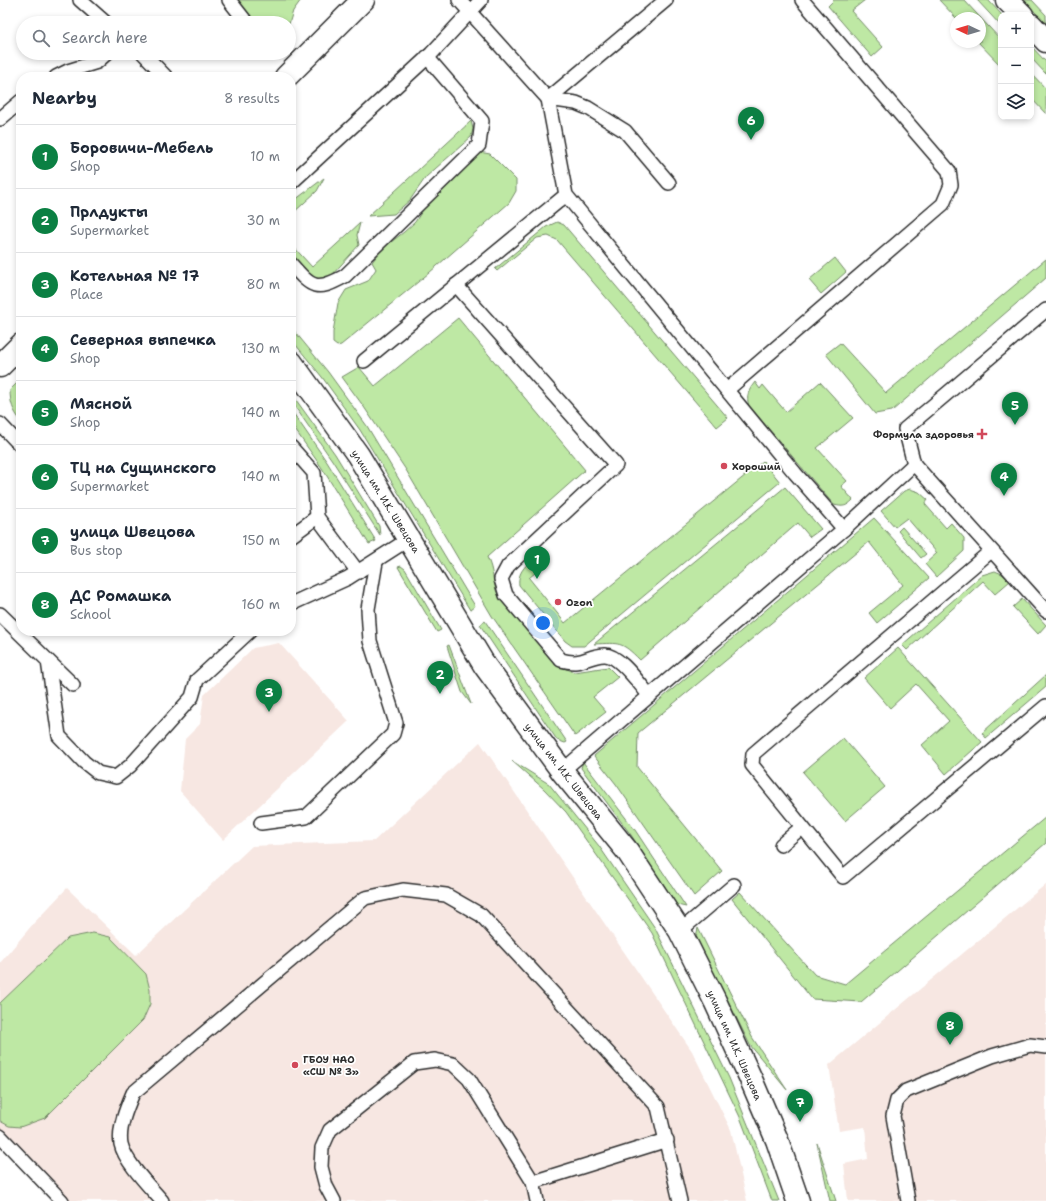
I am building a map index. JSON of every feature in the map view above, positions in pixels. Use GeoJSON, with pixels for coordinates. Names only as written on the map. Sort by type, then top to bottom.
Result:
{"type":"FeatureCollection","features":[{"type":"Feature","properties":{"kind":"street"},"geometry":{"type":"LineString","coordinates":[[291,72],[363,0]]}},
{"type":"Feature","properties":{"kind":"street"},"geometry":{"type":"LineString","coordinates":[[1007,0],[1019,12]]}},
{"type":"Feature","properties":{"kind":"street"},"geometry":{"type":"LineString","coordinates":[[1034,28],[1046,41]]}},
{"type":"Feature","properties":{"kind":"street"},"geometry":{"type":"LineString","coordinates":[[0,366],[16,350]]}},
{"type":"Feature","properties":{"kind":"street","name":"улица им. И.К. Швецова"},"geometry":{"type":"LineString","coordinates":[[296,369],[358,455],[485,666],[562,771],[628,852],[680,931],[750,1077],[777,1140],[798,1201]]}},
{"type":"Feature","properties":{"kind":"lane"},"geometry":{"type":"LineString","coordinates":[[80,0],[98,16]]}},
{"type":"Feature","properties":{"kind":"lane"},"geometry":{"type":"LineString","coordinates":[[229,0],[242,16]]}},
{"type":"Feature","properties":{"kind":"lane"},"geometry":{"type":"LineString","coordinates":[[459,0],[548,99],[566,195],[795,473],[844,529]]}},
{"type":"Feature","properties":{"kind":"lane"},"geometry":{"type":"LineString","coordinates":[[296,178],[427,57],[481,0]]}},
{"type":"Feature","properties":{"kind":"lane"},"geometry":{"type":"LineString","coordinates":[[548,99],[666,0]]}},
{"type":"Feature","properties":{"kind":"lane"},"geometry":{"type":"LineString","coordinates":[[727,390],[943,204],[950,185],[949,171],[802,0]]}},
{"type":"Feature","properties":{"kind":"lane"},"geometry":{"type":"LineString","coordinates":[[296,270],[307,282],[316,285],[327,286],[345,276],[479,145],[482,121],[427,57]]}},
{"type":"Feature","properties":{"kind":"lane"},"geometry":{"type":"LineString","coordinates":[[66,72],[99,60]]}},
{"type":"Feature","properties":{"kind":"lane"},"geometry":{"type":"LineString","coordinates":[[150,60],[161,72]]}},
{"type":"Feature","properties":{"kind":"lane"},"geometry":{"type":"LineString","coordinates":[[548,99],[576,103],[588,108],[624,130],[669,183]]}},
{"type":"Feature","properties":{"kind":"lane"},"geometry":{"type":"LineString","coordinates":[[0,118],[16,105]]}},
{"type":"Feature","properties":{"kind":"lane"},"geometry":{"type":"LineString","coordinates":[[364,361],[566,195]]}},
{"type":"Feature","properties":{"kind":"lane"},"geometry":{"type":"LineString","coordinates":[[456,285],[616,465],[508,566],[501,579],[506,595],[561,660],[574,663],[605,655],[619,661],[650,696]]}},
{"type":"Feature","properties":{"kind":"lane"},"geometry":{"type":"LineString","coordinates":[[1046,310],[905,429],[914,464],[1046,611]]}},
{"type":"Feature","properties":{"kind":"lane"},"geometry":{"type":"LineString","coordinates":[[0,424],[16,441]]}},
{"type":"Feature","properties":{"kind":"lane"},"geometry":{"type":"LineString","coordinates":[[296,453],[314,473],[317,517],[358,572]]}},
{"type":"Feature","properties":{"kind":"lane"},"geometry":{"type":"LineString","coordinates":[[562,771],[844,529],[914,464]]}},
{"type":"Feature","properties":{"kind":"lane"},"geometry":{"type":"LineString","coordinates":[[296,532],[317,517]]}},
{"type":"Feature","properties":{"kind":"lane"},"geometry":{"type":"LineString","coordinates":[[296,602],[358,572],[376,562],[409,539]]}},
{"type":"Feature","properties":{"kind":"lane"},"geometry":{"type":"LineString","coordinates":[[991,551],[753,754],[752,765],[844,877],[1046,706]]}},
{"type":"Feature","properties":{"kind":"lane"},"geometry":{"type":"LineString","coordinates":[[261,823],[306,817],[393,734],[396,723],[370,641],[368,609],[376,562]]}},
{"type":"Feature","properties":{"kind":"lane"},"geometry":{"type":"LineString","coordinates":[[0,614],[16,630]]}},
{"type":"Feature","properties":{"kind":"lane"},"geometry":{"type":"LineString","coordinates":[[22,636],[73,686]]}},
{"type":"Feature","properties":{"kind":"lane"},"geometry":{"type":"LineString","coordinates":[[48,661],[59,736],[84,762],[98,773],[116,777],[130,766],[192,697],[197,680],[245,636]]}},
{"type":"Feature","properties":{"kind":"lane"},"geometry":{"type":"LineString","coordinates":[[780,845],[802,827]]}},
{"type":"Feature","properties":{"kind":"lane"},"geometry":{"type":"LineString","coordinates":[[680,931],[734,885]]}},
{"type":"Feature","properties":{"kind":"lane"},"geometry":{"type":"LineString","coordinates":[[162,1201],[133,1168],[121,1144],[123,1118],[133,1093],[365,898],[403,890],[446,895],[481,915],[658,1107],[667,1140],[680,1201]]}},
{"type":"Feature","properties":{"kind":"lane"},"geometry":{"type":"LineString","coordinates":[[908,1201],[893,1116],[897,1100],[906,1091],[992,1056],[1030,1045],[1046,1047]]}},
{"type":"Feature","properties":{"kind":"lane"},"geometry":{"type":"LineString","coordinates":[[334,1201],[326,1186],[321,1167],[322,1148],[330,1130],[414,1063],[435,1060],[453,1064],[469,1079],[533,1182],[537,1201]]}},
{"type":"Feature","properties":{"kind":"lane"},"geometry":{"type":"LineString","coordinates":[[0,1136],[62,1201]]}},
{"type":"Feature","properties":{"kind":"lane"},"geometry":{"type":"LineString","coordinates":[[533,1182],[667,1140]]}},
{"type":"Feature","properties":{"kind":"shaded area"},"geometry":{"type":"Polygon","coordinates":[[[279,643],[349,721],[223,840],[180,791],[185,739],[200,724],[204,695],[253,648],[279,643]]]}},
{"type":"Feature","properties":{"kind":"shaded area"},"geometry":{"type":"Polygon","coordinates":[[[480,742],[692,1051],[731,1130],[747,1201],[66,1201],[0,1130],[0,963],[33,924],[67,888],[136,955],[252,846],[374,841],[480,742]]]}},
{"type":"Feature","properties":{"kind":"shaded area"},"geometry":{"type":"Polygon","coordinates":[[[1046,884],[1046,1201],[848,1201],[844,1164],[868,1159],[865,1127],[839,1131],[829,1065],[1046,884]]]}},
{"type":"Feature","properties":{"kind":"green space"},"geometry":{"type":"Polygon","coordinates":[[[233,0],[301,0],[293,11],[291,16],[246,16],[233,0]]]}},
{"type":"Feature","properties":{"kind":"green space"},"geometry":{"type":"Polygon","coordinates":[[[834,0],[865,0],[851,11],[883,47],[872,57],[828,6],[834,0]]]}},
{"type":"Feature","properties":{"kind":"green space"},"geometry":{"type":"Polygon","coordinates":[[[939,0],[964,0],[975,12],[950,12],[939,0]]]}},
{"type":"Feature","properties":{"kind":"green space"},"geometry":{"type":"Polygon","coordinates":[[[977,0],[988,0],[999,12],[998,23],[977,0]]]}},
{"type":"Feature","properties":{"kind":"green space"},"geometry":{"type":"Polygon","coordinates":[[[1024,0],[1032,0],[1046,15],[1046,24],[1024,0]]]}},
{"type":"Feature","properties":{"kind":"green space"},"geometry":{"type":"Polygon","coordinates":[[[986,24],[998,37],[998,63],[984,48],[986,48],[986,24]]]}},
{"type":"Feature","properties":{"kind":"green space"},"geometry":{"type":"Polygon","coordinates":[[[1034,49],[1046,62],[1046,74],[1034,61],[1034,49]]]}},
{"type":"Feature","properties":{"kind":"green space"},"geometry":{"type":"Polygon","coordinates":[[[1034,76],[1046,89],[1046,114],[1034,101],[1034,76]]]}},
{"type":"Feature","properties":{"kind":"green space"},"geometry":{"type":"Polygon","coordinates":[[[471,121],[473,129],[471,137],[426,177],[410,200],[394,214],[368,216],[471,121]]]}},
{"type":"Feature","properties":{"kind":"green space"},"geometry":{"type":"Polygon","coordinates":[[[479,152],[490,154],[516,180],[516,191],[509,203],[429,273],[341,345],[337,346],[333,343],[333,332],[338,303],[346,290],[368,281],[376,269],[372,262],[382,249],[415,222],[431,197],[479,152]]]}},
{"type":"Feature","properties":{"kind":"green space"},"geometry":{"type":"Polygon","coordinates":[[[324,178],[317,191],[296,210],[296,199],[324,178]]]}},
{"type":"Feature","properties":{"kind":"green space"},"geometry":{"type":"Polygon","coordinates":[[[557,222],[564,225],[728,418],[717,427],[557,240],[548,236],[537,238],[497,271],[495,269],[546,227],[557,222]]]}},
{"type":"Feature","properties":{"kind":"green space"},"geometry":{"type":"Polygon","coordinates":[[[360,223],[357,235],[359,245],[332,275],[320,282],[302,270],[296,263],[296,249],[312,267],[360,223]]]}},
{"type":"Feature","properties":{"kind":"green space"},"geometry":{"type":"Polygon","coordinates":[[[835,258],[846,272],[821,294],[809,280],[835,258]]]}},
{"type":"Feature","properties":{"kind":"green space"},"geometry":{"type":"Polygon","coordinates":[[[1046,259],[1046,278],[892,411],[875,414],[826,354],[840,343],[886,393],[1046,259]]]}},
{"type":"Feature","properties":{"kind":"green space"},"geometry":{"type":"Polygon","coordinates":[[[458,318],[585,470],[487,557],[498,595],[555,664],[574,672],[608,667],[618,677],[593,697],[606,712],[575,736],[492,616],[406,470],[342,377],[359,367],[375,386],[458,318]]]}},
{"type":"Feature","properties":{"kind":"green space"},"geometry":{"type":"Polygon","coordinates":[[[296,333],[328,372],[367,426],[475,606],[470,610],[360,430],[322,377],[296,345],[296,333]]]}},
{"type":"Feature","properties":{"kind":"green space"},"geometry":{"type":"Polygon","coordinates":[[[755,382],[760,389],[763,385],[786,412],[820,382],[853,418],[817,448],[847,481],[841,486],[853,500],[851,502],[844,506],[834,505],[749,406],[748,394],[755,382]]]}},
{"type":"Feature","properties":{"kind":"green space"},"geometry":{"type":"Polygon","coordinates":[[[16,384],[16,414],[12,407],[10,390],[16,384]]]}},
{"type":"Feature","properties":{"kind":"green space"},"geometry":{"type":"Polygon","coordinates":[[[296,400],[335,454],[379,526],[380,535],[332,460],[296,408],[296,400]]]}},
{"type":"Feature","properties":{"kind":"green space"},"geometry":{"type":"Polygon","coordinates":[[[296,417],[327,462],[376,541],[369,544],[322,468],[296,431],[296,417]]]}},
{"type":"Feature","properties":{"kind":"green space"},"geometry":{"type":"Polygon","coordinates":[[[763,461],[780,482],[584,646],[572,646],[565,641],[519,585],[522,571],[540,553],[548,562],[529,578],[565,623],[763,461]]]}},
{"type":"Feature","properties":{"kind":"green space"},"geometry":{"type":"Polygon","coordinates":[[[785,487],[821,529],[810,537],[798,523],[640,660],[620,644],[594,644],[785,487]]]}},
{"type":"Feature","properties":{"kind":"green space"},"geometry":{"type":"Polygon","coordinates":[[[910,489],[919,492],[928,500],[925,504],[946,528],[951,523],[964,538],[964,551],[936,577],[925,564],[937,553],[907,518],[895,527],[881,511],[904,491],[910,489]]]}},
{"type":"Feature","properties":{"kind":"green space"},"geometry":{"type":"Polygon","coordinates":[[[874,518],[929,578],[877,623],[869,613],[903,585],[869,542],[638,733],[637,767],[722,871],[694,896],[616,784],[594,756],[874,518]]]}},
{"type":"Feature","properties":{"kind":"green space"},"geometry":{"type":"Polygon","coordinates":[[[902,527],[926,554],[921,558],[898,531],[902,527]]]}},
{"type":"Feature","properties":{"kind":"green space"},"geometry":{"type":"Polygon","coordinates":[[[401,566],[405,569],[441,630],[437,632],[398,567],[401,566]]]}},
{"type":"Feature","properties":{"kind":"green space"},"geometry":{"type":"Polygon","coordinates":[[[995,571],[1002,574],[1010,581],[995,594],[983,581],[907,650],[902,645],[982,575],[995,571]]]}},
{"type":"Feature","properties":{"kind":"green space"},"geometry":{"type":"Polygon","coordinates":[[[1022,599],[1046,625],[1038,634],[1013,607],[1022,599]]]}},
{"type":"Feature","properties":{"kind":"green space"},"geometry":{"type":"Polygon","coordinates":[[[485,621],[567,742],[565,743],[557,740],[480,625],[485,621]]]}},
{"type":"Feature","properties":{"kind":"green space"},"geometry":{"type":"Polygon","coordinates":[[[449,645],[471,704],[462,692],[447,646],[449,645]]]}},
{"type":"Feature","properties":{"kind":"green space"},"geometry":{"type":"Polygon","coordinates":[[[898,648],[982,742],[946,774],[922,745],[949,721],[916,684],[890,708],[864,678],[898,648]]]}},
{"type":"Feature","properties":{"kind":"green space"},"geometry":{"type":"Polygon","coordinates":[[[1046,675],[1046,687],[986,738],[982,733],[1046,675]]]}},
{"type":"Feature","properties":{"kind":"green space"},"geometry":{"type":"Polygon","coordinates":[[[843,738],[885,787],[845,821],[803,772],[843,738]]]}},
{"type":"Feature","properties":{"kind":"green space"},"geometry":{"type":"Polygon","coordinates":[[[512,761],[549,784],[599,846],[655,928],[729,1078],[779,1201],[772,1201],[740,1117],[652,933],[566,812],[544,789],[512,761]]]}},
{"type":"Feature","properties":{"kind":"green space"},"geometry":{"type":"Polygon","coordinates":[[[583,762],[635,830],[686,907],[677,905],[631,835],[581,768],[583,762]]]}},
{"type":"Feature","properties":{"kind":"green space"},"geometry":{"type":"Polygon","coordinates":[[[1046,817],[1046,843],[861,1002],[812,999],[732,899],[740,892],[815,975],[845,984],[1046,817]]]}},
{"type":"Feature","properties":{"kind":"green space"},"geometry":{"type":"Polygon","coordinates":[[[698,928],[752,1037],[787,1090],[750,1045],[696,937],[698,928]]]}},
{"type":"Feature","properties":{"kind":"green space"},"geometry":{"type":"Polygon","coordinates":[[[93,933],[110,937],[146,974],[150,990],[150,1004],[143,1020],[45,1118],[20,1127],[9,1126],[0,1121],[0,1003],[68,938],[93,933]]]}},
{"type":"Feature","properties":{"kind":"green space"},"geometry":{"type":"Polygon","coordinates":[[[817,1143],[836,1201],[830,1201],[817,1143]]]}},
{"type":"Feature","properties":{"kind":"place","name":"ТЦ на Сущинского"},"geometry":{"type":"Point","coordinates":[751,140]}},
{"type":"Feature","properties":{"kind":"place","name":"Мясной"},"geometry":{"type":"Point","coordinates":[1015,425]}},
{"type":"Feature","properties":{"kind":"place","name":"Формула здоровья"},"geometry":{"type":"Point","coordinates":[982,434]}},
{"type":"Feature","properties":{"kind":"place","name":"Хороший"},"geometry":{"type":"Point","coordinates":[724,466]}},
{"type":"Feature","properties":{"kind":"place","name":"Северная выпечка"},"geometry":{"type":"Point","coordinates":[1004,496]}},
{"type":"Feature","properties":{"kind":"place","name":"Боровичи-Мебель"},"geometry":{"type":"Point","coordinates":[537,579]}},
{"type":"Feature","properties":{"kind":"place","name":"Ozon"},"geometry":{"type":"Point","coordinates":[558,602]}},
{"type":"Feature","properties":{"kind":"place","name":"Прлдукты"},"geometry":{"type":"Point","coordinates":[440,694]}},
{"type":"Feature","properties":{"kind":"place","name":"Котельная № 17"},"geometry":{"type":"Point","coordinates":[269,712]}},
{"type":"Feature","properties":{"kind":"place","name":"ДС Ромашка"},"geometry":{"type":"Point","coordinates":[950,1045]}},
{"type":"Feature","properties":{"kind":"place","name":"ГБОУ НАО «СШ № 3»"},"geometry":{"type":"Point","coordinates":[295,1065]}},
{"type":"Feature","properties":{"kind":"place","name":"улица Швецова"},"geometry":{"type":"Point","coordinates":[800,1122]}}]}
